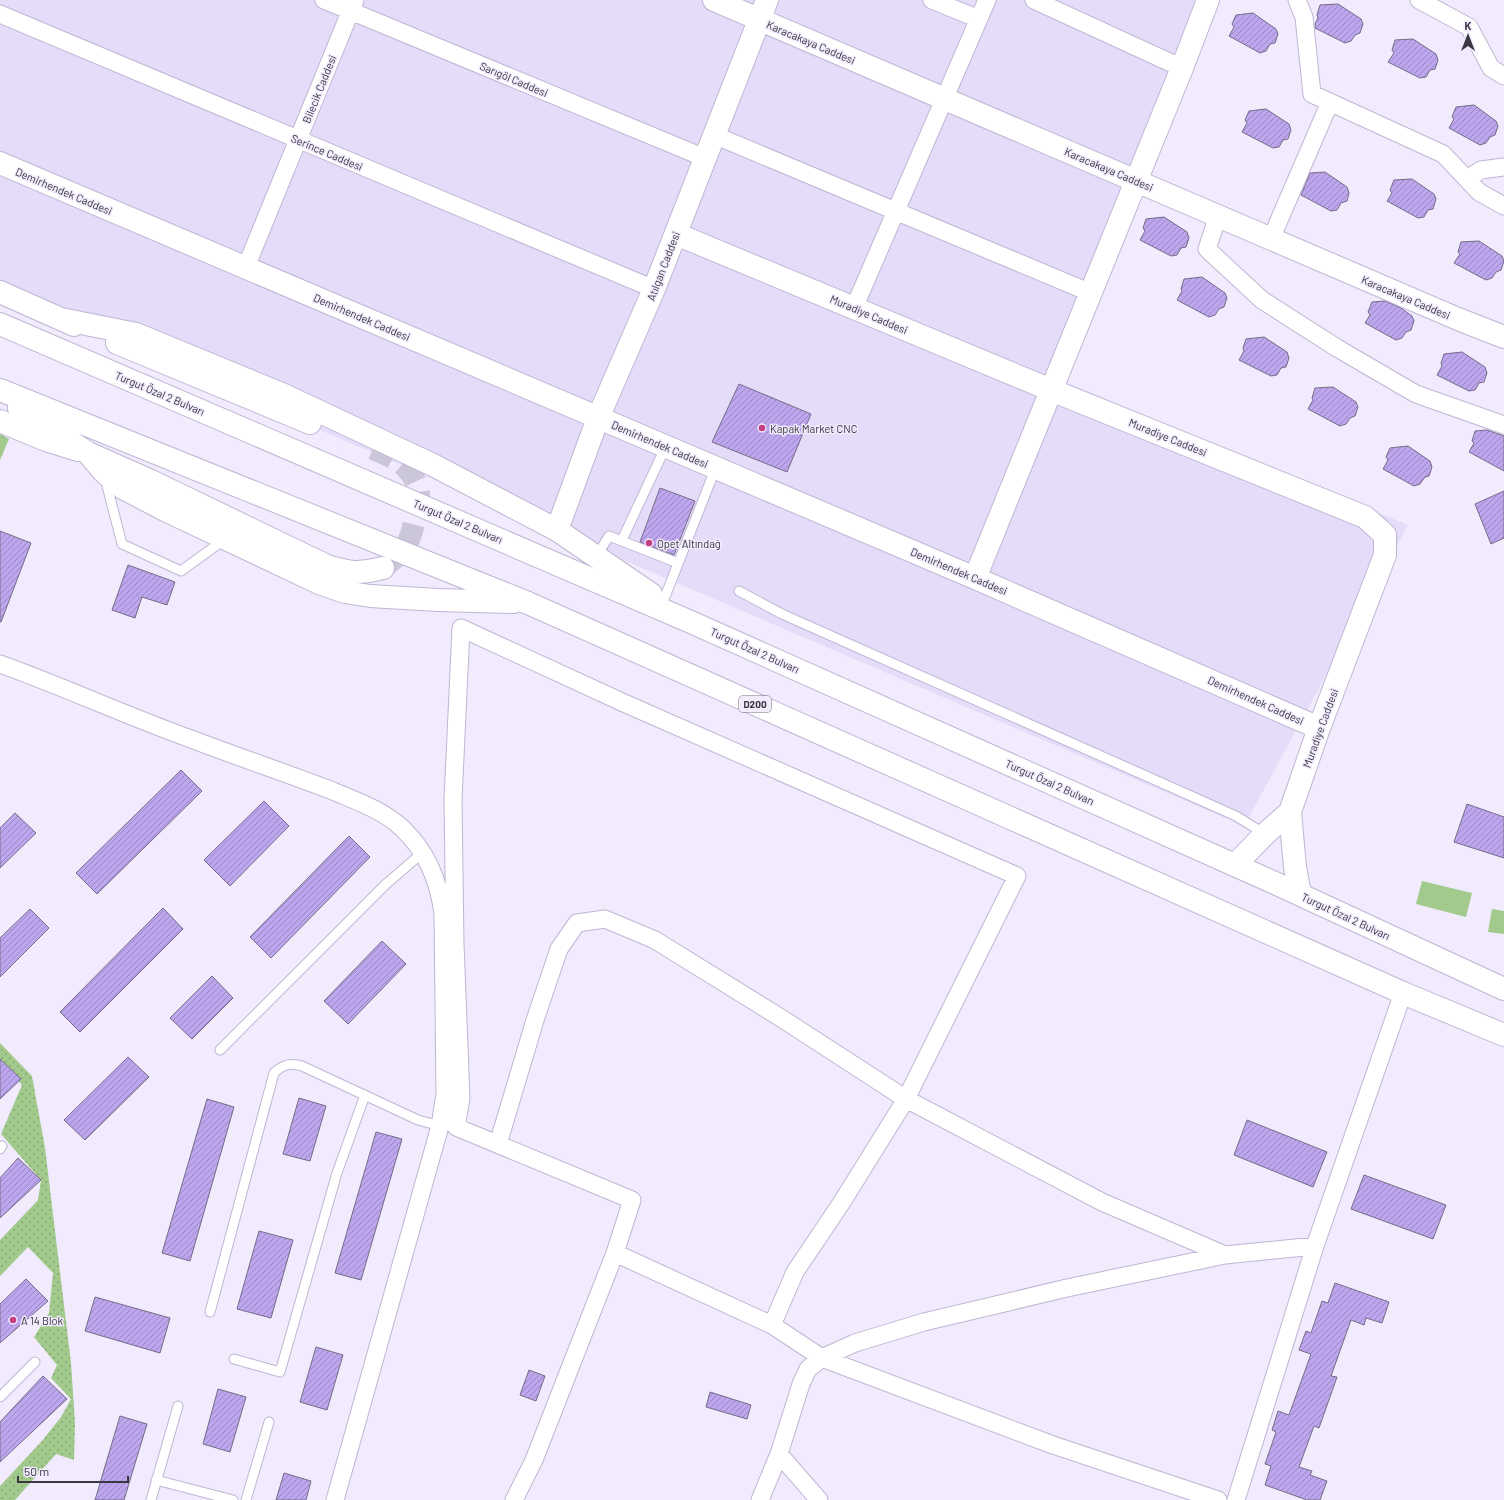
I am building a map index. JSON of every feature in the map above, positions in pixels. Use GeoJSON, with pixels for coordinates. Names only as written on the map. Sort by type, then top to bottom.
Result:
{"type":"FeatureCollection","features":[{"type":"Feature","properties":{"kind":"main road","name":"Karacakaya Caddesi"},"geometry":{"type":"LineString","coordinates":[[714,0],[763,10],[946,99],[1458,319],[1504,337]]}},
{"type":"Feature","properties":{"kind":"main road"},"geometry":{"type":"LineString","coordinates":[[975,578],[1182,68],[1208,0]]}},
{"type":"Feature","properties":{"kind":"main road","name":"Atılgan Caddesi"},"geometry":{"type":"LineString","coordinates":[[557,530],[598,418],[654,289],[763,10]]}},
{"type":"Feature","properties":{"kind":"main road","name":"Demirhendek Caddesi"},"geometry":{"type":"LineString","coordinates":[[0,163],[716,467],[1319,728]]}},
{"type":"Feature","properties":{"kind":"main road","name":"Muradiye Caddesi"},"geometry":{"type":"LineString","coordinates":[[676,234],[1051,390],[1365,517],[1385,535],[1385,555],[1319,728],[1290,812]]}},
{"type":"Feature","properties":{"kind":"main road"},"geometry":{"type":"LineString","coordinates":[[0,292],[61,319],[373,449]]}},
{"type":"Feature","properties":{"kind":"main road"},"geometry":{"type":"LineString","coordinates":[[61,319],[136,334],[284,395],[434,465],[557,530],[693,622]]}},
{"type":"Feature","properties":{"kind":"main road","name":"Turgut Özal 2 Bulvarı"},"geometry":{"type":"LineString","coordinates":[[0,324],[693,622],[1300,894],[1504,989]]}},
{"type":"Feature","properties":{"kind":"main road","name":"D200"},"geometry":{"type":"LineString","coordinates":[[0,390],[528,603],[1403,993],[1504,1035]]}},
{"type":"Feature","properties":{"kind":"main road"},"geometry":{"type":"LineString","coordinates":[[0,396],[88,453],[103,471],[123,488],[301,576],[345,592],[370,596],[528,603]]}},
{"type":"Feature","properties":{"kind":"main road"},"geometry":{"type":"LineString","coordinates":[[0,422],[46,440],[88,453],[151,481],[327,566],[346,572],[363,573],[383,568]]}},
{"type":"Feature","properties":{"kind":"main road"},"geometry":{"type":"LineString","coordinates":[[1235,865],[1265,834],[1290,812]]}},
{"type":"Feature","properties":{"kind":"main road"},"geometry":{"type":"LineString","coordinates":[[1290,812],[1295,867],[1300,894]]}},
{"type":"Feature","properties":{"kind":"street","name":"Sarıgöl Caddesi"},"geometry":{"type":"LineString","coordinates":[[324,0],[353,6],[704,158]]}},
{"type":"Feature","properties":{"kind":"street"},"geometry":{"type":"LineString","coordinates":[[932,0],[979,20]]}},
{"type":"Feature","properties":{"kind":"street"},"geometry":{"type":"LineString","coordinates":[[854,308],[946,99],[987,0]]}},
{"type":"Feature","properties":{"kind":"street"},"geometry":{"type":"LineString","coordinates":[[1034,0],[1182,68]]}},
{"type":"Feature","properties":{"kind":"street"},"geometry":{"type":"LineString","coordinates":[[1297,0],[1304,16],[1312,94],[1443,154],[1479,192],[1504,206]]}},
{"type":"Feature","properties":{"kind":"street"},"geometry":{"type":"LineString","coordinates":[[1419,0],[1469,27],[1491,68],[1504,76]]}},
{"type":"Feature","properties":{"kind":"street","name":"Bilecik Caddesi"},"geometry":{"type":"LineString","coordinates":[[246,267],[353,6]]}},
{"type":"Feature","properties":{"kind":"street","name":"Serince Caddesi"},"geometry":{"type":"LineString","coordinates":[[0,14],[654,289]]}},
{"type":"Feature","properties":{"kind":"street"},"geometry":{"type":"LineString","coordinates":[[1271,239],[1330,102]]}},
{"type":"Feature","properties":{"kind":"street"},"geometry":{"type":"LineString","coordinates":[[714,134],[1091,293]]}},
{"type":"Feature","properties":{"kind":"street"},"geometry":{"type":"LineString","coordinates":[[1467,180],[1481,170],[1504,167]]}},
{"type":"Feature","properties":{"kind":"street"},"geometry":{"type":"LineString","coordinates":[[1218,216],[1207,249],[1262,300],[1337,348],[1416,394],[1504,425]]}},
{"type":"Feature","properties":{"kind":"street"},"geometry":{"type":"LineString","coordinates":[[514,1500],[534,1460],[615,1253],[632,1200],[456,1127],[461,1098],[455,944],[453,800],[461,628],[631,706],[1017,876],[906,1099],[842,1202],[795,1272],[772,1325]]}},
{"type":"Feature","properties":{"kind":"street"},"geometry":{"type":"LineString","coordinates":[[0,664],[191,740],[247,759],[360,803],[383,814],[402,828],[422,853],[433,872],[440,892],[443,913],[445,1094],[440,1126],[335,1500]]}},
{"type":"Feature","properties":{"kind":"street"},"geometry":{"type":"LineString","coordinates":[[498,1144],[535,1020],[559,949],[577,922],[605,919],[655,940],[781,1018],[906,1099],[1102,1202],[1226,1255]]}},
{"type":"Feature","properties":{"kind":"street"},"geometry":{"type":"LineString","coordinates":[[1236,1500],[1315,1246],[1403,993]]}},
{"type":"Feature","properties":{"kind":"street"},"geometry":{"type":"LineString","coordinates":[[760,1500],[779,1454],[801,1384],[808,1369],[822,1358],[855,1343],[924,1322],[1067,1288],[1226,1255],[1315,1246]]}},
{"type":"Feature","properties":{"kind":"street"},"geometry":{"type":"LineString","coordinates":[[615,1253],[772,1325],[822,1358],[1053,1445],[1218,1500]]}},
{"type":"Feature","properties":{"kind":"street"},"geometry":{"type":"LineString","coordinates":[[779,1454],[819,1500]]}},
{"type":"Feature","properties":{"kind":"lane"},"geometry":{"type":"LineString","coordinates":[[622,540],[666,446]]}},
{"type":"Feature","properties":{"kind":"lane"},"geometry":{"type":"LineString","coordinates":[[663,602],[716,467]]}},
{"type":"Feature","properties":{"kind":"lane"},"geometry":{"type":"LineString","coordinates":[[103,471],[122,544],[181,571],[225,539]]}},
{"type":"Feature","properties":{"kind":"lane"},"geometry":{"type":"LineString","coordinates":[[596,557],[609,536],[678,563]]}},
{"type":"Feature","properties":{"kind":"lane"},"geometry":{"type":"LineString","coordinates":[[739,591],[789,617],[1236,816],[1265,834]]}},
{"type":"Feature","properties":{"kind":"lane"},"geometry":{"type":"LineString","coordinates":[[220,1050],[385,885],[422,853]]}},
{"type":"Feature","properties":{"kind":"lane"},"geometry":{"type":"LineString","coordinates":[[210,1312],[274,1074],[284,1065],[296,1064],[418,1120],[440,1126]]}},
{"type":"Feature","properties":{"kind":"lane"},"geometry":{"type":"LineString","coordinates":[[234,1359],[280,1372],[337,1173],[365,1095]]}},
{"type":"Feature","properties":{"kind":"lane"},"geometry":{"type":"LineString","coordinates":[[0,1397],[35,1362]]}},
{"type":"Feature","properties":{"kind":"lane"},"geometry":{"type":"LineString","coordinates":[[151,1500],[178,1406]]}},
{"type":"Feature","properties":{"kind":"lane"},"geometry":{"type":"LineString","coordinates":[[246,1500],[269,1422]]}},
{"type":"Feature","properties":{"kind":"lane"},"geometry":{"type":"LineString","coordinates":[[156,1480],[233,1500]]}},
{"type":"Feature","properties":{"kind":"shaded area"},"geometry":{"type":"Polygon","coordinates":[[[0,0],[1205,0],[1056,378],[1408,525],[1244,826],[0,293],[0,0]]]}},
{"type":"Feature","properties":{"kind":"green space"},"geometry":{"type":"Polygon","coordinates":[[[0,434],[9,439],[0,460],[0,434]]]}},
{"type":"Feature","properties":{"kind":"green space"},"geometry":{"type":"Polygon","coordinates":[[[1422,881],[1472,893],[1466,917],[1416,904],[1422,881]]]}},
{"type":"Feature","properties":{"kind":"green space"},"geometry":{"type":"Polygon","coordinates":[[[1492,909],[1504,911],[1504,934],[1488,932],[1492,909]]]}},
{"type":"Feature","properties":{"kind":"green space"},"geometry":{"type":"Polygon","coordinates":[[[0,1043],[32,1076],[45,1148],[71,1363],[75,1423],[74,1460],[56,1454],[15,1500],[0,1500],[0,1486],[41,1442],[61,1417],[71,1399],[51,1378],[57,1365],[34,1337],[49,1313],[53,1273],[28,1247],[0,1276],[0,1240],[38,1200],[41,1180],[1,1134],[22,1085],[0,1059],[0,1043]]]}},
{"type":"Feature","properties":{"kind":"building"},"geometry":{"type":"Polygon","coordinates":[[[1338,4],[1361,19],[1363,24],[1360,33],[1355,35],[1351,41],[1345,43],[1315,28],[1320,5],[1338,4]]]}},
{"type":"Feature","properties":{"kind":"building"},"geometry":{"type":"Polygon","coordinates":[[[1253,13],[1276,29],[1278,34],[1275,43],[1270,44],[1266,51],[1260,53],[1229,36],[1234,27],[1232,24],[1236,15],[1253,13]]]}},
{"type":"Feature","properties":{"kind":"building"},"geometry":{"type":"Polygon","coordinates":[[[1413,39],[1436,54],[1438,60],[1435,69],[1430,70],[1426,77],[1420,78],[1388,62],[1394,53],[1392,50],[1395,40],[1413,39]]]}},
{"type":"Feature","properties":{"kind":"building"},"geometry":{"type":"Polygon","coordinates":[[[1474,105],[1496,121],[1498,126],[1495,135],[1490,137],[1486,143],[1480,145],[1449,128],[1454,119],[1452,117],[1456,107],[1474,105]]]}},
{"type":"Feature","properties":{"kind":"building"},"geometry":{"type":"Polygon","coordinates":[[[1266,109],[1289,124],[1291,130],[1288,139],[1283,140],[1279,147],[1273,148],[1242,132],[1247,123],[1245,120],[1249,111],[1266,109]]]}},
{"type":"Feature","properties":{"kind":"building"},"geometry":{"type":"Polygon","coordinates":[[[1325,172],[1347,187],[1349,193],[1347,201],[1341,203],[1337,210],[1331,211],[1301,195],[1310,173],[1325,172]]]}},
{"type":"Feature","properties":{"kind":"building"},"geometry":{"type":"Polygon","coordinates":[[[1412,179],[1434,194],[1436,199],[1433,209],[1428,210],[1424,217],[1418,218],[1387,201],[1392,193],[1390,190],[1394,180],[1412,179]]]}},
{"type":"Feature","properties":{"kind":"building"},"geometry":{"type":"Polygon","coordinates":[[[1164,217],[1187,232],[1189,238],[1186,247],[1181,248],[1177,255],[1171,256],[1140,240],[1145,231],[1143,228],[1146,219],[1164,217]]]}},
{"type":"Feature","properties":{"kind":"building"},"geometry":{"type":"Polygon","coordinates":[[[1479,241],[1502,256],[1504,261],[1501,270],[1496,272],[1492,278],[1486,280],[1454,263],[1460,254],[1458,252],[1461,242],[1479,241]]]}},
{"type":"Feature","properties":{"kind":"building"},"geometry":{"type":"Polygon","coordinates":[[[1202,277],[1225,293],[1227,298],[1224,307],[1219,309],[1215,315],[1209,317],[1177,300],[1182,291],[1181,289],[1184,279],[1202,277]]]}},
{"type":"Feature","properties":{"kind":"building"},"geometry":{"type":"Polygon","coordinates":[[[1385,301],[1401,308],[1412,316],[1414,321],[1411,330],[1406,332],[1402,338],[1396,340],[1365,323],[1370,315],[1368,312],[1372,302],[1385,301]]]}},
{"type":"Feature","properties":{"kind":"building"},"geometry":{"type":"Polygon","coordinates":[[[1264,337],[1287,352],[1289,358],[1286,367],[1281,368],[1277,375],[1271,376],[1239,360],[1244,351],[1243,348],[1246,339],[1264,337]]]}},
{"type":"Feature","properties":{"kind":"building"},"geometry":{"type":"Polygon","coordinates":[[[1462,352],[1485,367],[1487,373],[1484,382],[1479,383],[1475,390],[1469,391],[1437,375],[1442,366],[1441,363],[1444,354],[1462,352]]]}},
{"type":"Feature","properties":{"kind":"building","name":"Kapak Market CNC"},"geometry":{"type":"Polygon","coordinates":[[[739,384],[811,414],[787,472],[712,442],[739,384]]]}},
{"type":"Feature","properties":{"kind":"building"},"geometry":{"type":"Polygon","coordinates":[[[1333,387],[1356,402],[1358,407],[1355,416],[1350,418],[1346,424],[1340,426],[1308,409],[1313,400],[1312,398],[1315,388],[1333,387]]]}},
{"type":"Feature","properties":{"kind":"building"},"geometry":{"type":"Polygon","coordinates":[[[1487,430],[1504,436],[1504,471],[1469,452],[1474,443],[1472,441],[1475,431],[1487,430]]]}},
{"type":"Feature","properties":{"kind":"building"},"geometry":{"type":"Polygon","coordinates":[[[1408,446],[1430,461],[1432,467],[1429,476],[1425,477],[1420,484],[1414,486],[1383,469],[1388,460],[1386,457],[1390,448],[1408,446]]]}},
{"type":"Feature","properties":{"kind":"building"},"geometry":{"type":"Polygon","coordinates":[[[660,488],[695,501],[674,555],[640,542],[660,488]]]}},
{"type":"Feature","properties":{"kind":"building"},"geometry":{"type":"Polygon","coordinates":[[[1504,491],[1504,538],[1491,544],[1475,504],[1504,491]]]}},
{"type":"Feature","properties":{"kind":"building"},"geometry":{"type":"Polygon","coordinates":[[[0,531],[31,543],[1,622],[0,622],[0,531]]]}},
{"type":"Feature","properties":{"kind":"building"},"geometry":{"type":"Polygon","coordinates":[[[128,565],[175,582],[167,605],[142,597],[135,618],[112,610],[128,565]]]}},
{"type":"Feature","properties":{"kind":"building"},"geometry":{"type":"Polygon","coordinates":[[[181,770],[202,791],[97,894],[76,873],[181,770]]]}},
{"type":"Feature","properties":{"kind":"building"},"geometry":{"type":"Polygon","coordinates":[[[264,801],[289,826],[230,886],[204,860],[264,801]]]}},
{"type":"Feature","properties":{"kind":"building"},"geometry":{"type":"Polygon","coordinates":[[[1467,804],[1504,817],[1504,858],[1454,842],[1467,804]]]}},
{"type":"Feature","properties":{"kind":"building"},"geometry":{"type":"Polygon","coordinates":[[[15,813],[36,833],[0,868],[0,828],[15,813]]]}},
{"type":"Feature","properties":{"kind":"building"},"geometry":{"type":"Polygon","coordinates":[[[349,836],[370,857],[271,958],[250,937],[349,836]]]}},
{"type":"Feature","properties":{"kind":"building"},"geometry":{"type":"Polygon","coordinates":[[[163,908],[183,929],[80,1032],[60,1012],[163,908]]]}},
{"type":"Feature","properties":{"kind":"building"},"geometry":{"type":"Polygon","coordinates":[[[30,909],[49,928],[0,977],[0,938],[30,909]]]}},
{"type":"Feature","properties":{"kind":"building"},"geometry":{"type":"Polygon","coordinates":[[[382,941],[406,964],[348,1024],[324,1001],[382,941]]]}},
{"type":"Feature","properties":{"kind":"building"},"geometry":{"type":"Polygon","coordinates":[[[212,976],[233,998],[192,1039],[170,1018],[212,976]]]}},
{"type":"Feature","properties":{"kind":"building"},"geometry":{"type":"Polygon","coordinates":[[[128,1057],[149,1077],[85,1140],[64,1120],[128,1057]]]}},
{"type":"Feature","properties":{"kind":"building"},"geometry":{"type":"Polygon","coordinates":[[[0,1059],[21,1079],[0,1099],[0,1059]]]}},
{"type":"Feature","properties":{"kind":"building"},"geometry":{"type":"Polygon","coordinates":[[[299,1098],[326,1106],[310,1161],[283,1154],[299,1098]]]}},
{"type":"Feature","properties":{"kind":"building"},"geometry":{"type":"Polygon","coordinates":[[[207,1099],[234,1107],[190,1261],[162,1253],[207,1099]]]}},
{"type":"Feature","properties":{"kind":"building"},"geometry":{"type":"Polygon","coordinates":[[[1247,1120],[1327,1152],[1313,1187],[1234,1155],[1247,1120]]]}},
{"type":"Feature","properties":{"kind":"building"},"geometry":{"type":"Polygon","coordinates":[[[376,1132],[402,1139],[361,1280],[335,1273],[376,1132]]]}},
{"type":"Feature","properties":{"kind":"building"},"geometry":{"type":"Polygon","coordinates":[[[18,1158],[41,1180],[0,1218],[0,1178],[18,1158]]]}},
{"type":"Feature","properties":{"kind":"building"},"geometry":{"type":"Polygon","coordinates":[[[1364,1175],[1446,1205],[1433,1239],[1351,1209],[1364,1175]]]}},
{"type":"Feature","properties":{"kind":"building"},"geometry":{"type":"Polygon","coordinates":[[[259,1231],[293,1240],[271,1318],[237,1309],[259,1231]]]}},
{"type":"Feature","properties":{"kind":"building","name":"A 14 Blok"},"geometry":{"type":"Polygon","coordinates":[[[26,1279],[48,1301],[0,1343],[0,1304],[26,1279]]]}},
{"type":"Feature","properties":{"kind":"building"},"geometry":{"type":"Polygon","coordinates":[[[1335,1283],[1389,1302],[1382,1323],[1366,1318],[1364,1325],[1351,1320],[1331,1376],[1337,1377],[1319,1428],[1314,1426],[1299,1467],[1312,1471],[1310,1475],[1327,1481],[1320,1500],[1307,1500],[1265,1485],[1271,1466],[1265,1464],[1276,1432],[1272,1430],[1278,1411],[1289,1415],[1311,1354],[1299,1350],[1306,1331],[1311,1333],[1322,1301],[1328,1303],[1335,1283]]]}},
{"type":"Feature","properties":{"kind":"building"},"geometry":{"type":"Polygon","coordinates":[[[95,1297],[170,1318],[160,1353],[85,1331],[95,1297]]]}},
{"type":"Feature","properties":{"kind":"building"},"geometry":{"type":"Polygon","coordinates":[[[316,1347],[343,1355],[327,1410],[300,1402],[316,1347]]]}},
{"type":"Feature","properties":{"kind":"building"},"geometry":{"type":"Polygon","coordinates":[[[529,1370],[545,1376],[536,1401],[520,1395],[529,1370]]]}},
{"type":"Feature","properties":{"kind":"building"},"geometry":{"type":"Polygon","coordinates":[[[43,1376],[67,1399],[0,1462],[0,1422],[43,1376]]]}},
{"type":"Feature","properties":{"kind":"building"},"geometry":{"type":"Polygon","coordinates":[[[218,1389],[246,1397],[230,1452],[203,1444],[218,1389]]]}},
{"type":"Feature","properties":{"kind":"building"},"geometry":{"type":"Polygon","coordinates":[[[710,1392],[751,1405],[747,1419],[706,1407],[710,1392]]]}},
{"type":"Feature","properties":{"kind":"building"},"geometry":{"type":"Polygon","coordinates":[[[120,1416],[147,1424],[124,1500],[95,1500],[120,1416]]]}},
{"type":"Feature","properties":{"kind":"building"},"geometry":{"type":"Polygon","coordinates":[[[284,1473],[311,1481],[306,1500],[276,1500],[284,1473]]]}},
{"type":"Feature","properties":{"kind":"tunnel"},"geometry":{"type":"LineString","coordinates":[[373,449],[404,465],[413,477],[419,493],[415,519],[407,544],[405,548],[383,568]]}},
{"type":"Feature","properties":{"kind":"place","name":"Kapak Market CNC"},"geometry":{"type":"Point","coordinates":[762,428]}},
{"type":"Feature","properties":{"kind":"place","name":"Opet Altındağ"},"geometry":{"type":"Point","coordinates":[649,543]}},
{"type":"Feature","properties":{"kind":"place","name":"A 14 Blok"},"geometry":{"type":"Point","coordinates":[13,1320]}}]}
